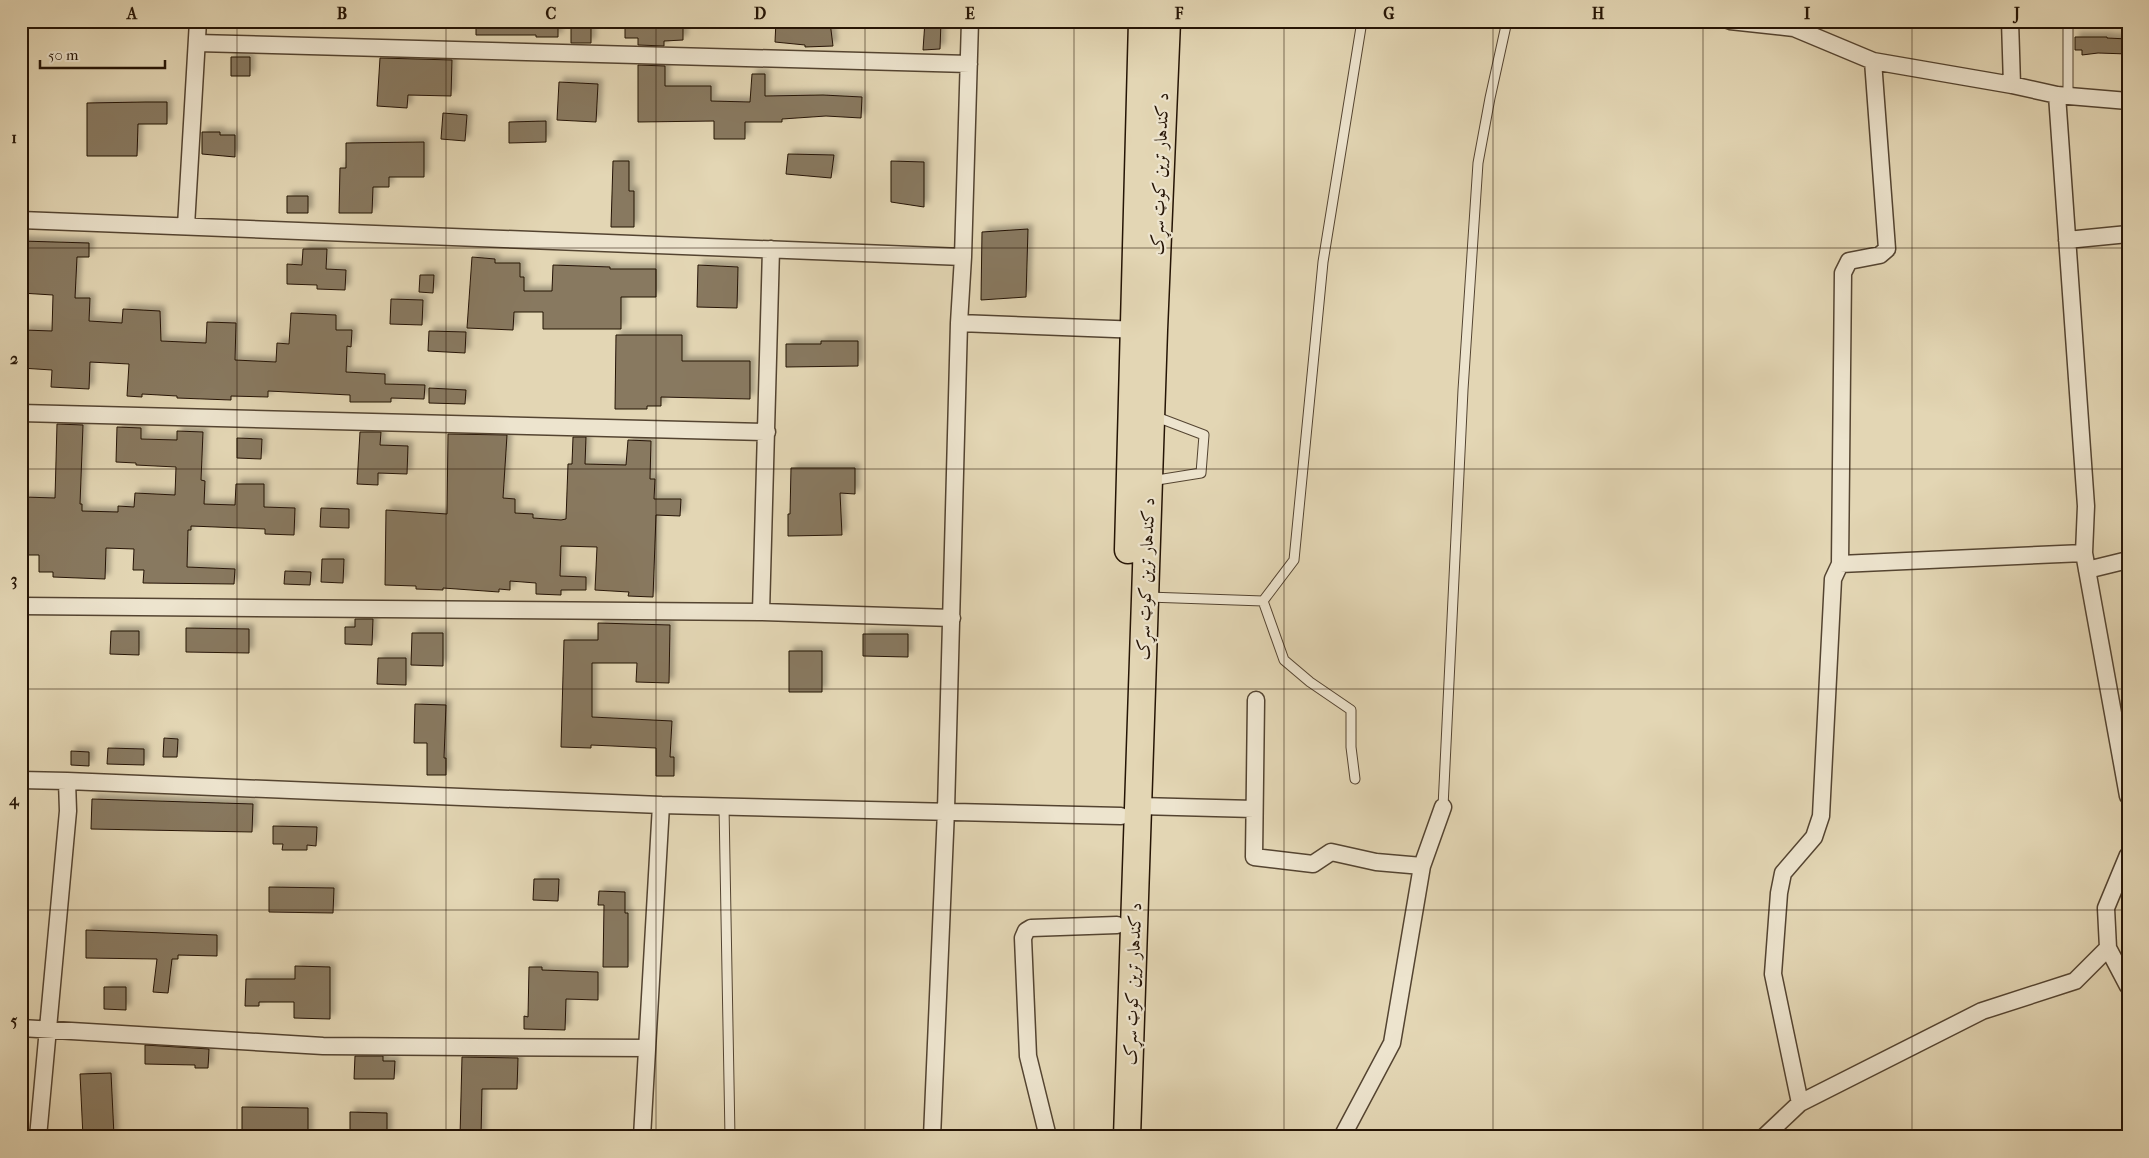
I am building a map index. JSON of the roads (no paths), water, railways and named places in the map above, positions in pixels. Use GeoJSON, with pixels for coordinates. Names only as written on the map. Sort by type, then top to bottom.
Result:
{"type":"FeatureCollection","features":[{"type":"Feature","properties":{"kind":"main road","name":"د کندهار ترين کوټ سړک"},"geometry":{"type":"LineString","coordinates":[[1127,1137],[1130,811],[1144,330],[1142,21]]}},
{"type":"Feature","properties":{"kind":"main road","name":"د کندهار ترين کوټ سړک"},"geometry":{"type":"LineString","coordinates":[[1110,1137],[1117,925],[1130,811],[1145,597],[1151,414],[1144,330],[1167,21]]}},
{"type":"Feature","properties":{"kind":"street"},"geometry":{"type":"LineString","coordinates":[[186,226],[198,21]]}},
{"type":"Feature","properties":{"kind":"street"},"geometry":{"type":"LineString","coordinates":[[932,1137],[946,810],[959,323],[963,257],[970,21]]}},
{"type":"Feature","properties":{"kind":"street"},"geometry":{"type":"LineString","coordinates":[[1730,21],[1794,24],[1873,62],[2012,84],[2063,95],[2128,101]]}},
{"type":"Feature","properties":{"kind":"street"},"geometry":{"type":"LineString","coordinates":[[2010,21],[2012,84]]}},
{"type":"Feature","properties":{"kind":"street"},"geometry":{"type":"LineString","coordinates":[[197,43],[969,64]]}},
{"type":"Feature","properties":{"kind":"street"},"geometry":{"type":"LineString","coordinates":[[1800,1103],[1773,974],[1773,965],[1779,893],[1783,873],[1814,837],[1821,816],[1833,578],[1840,564],[1843,273],[1849,261],[1880,255],[1887,248],[1873,62]]}},
{"type":"Feature","properties":{"kind":"street"},"geometry":{"type":"LineString","coordinates":[[2063,95],[2067,240],[2086,506],[2084,553],[2128,796]]}},
{"type":"Feature","properties":{"kind":"street"},"geometry":{"type":"LineString","coordinates":[[21,220],[963,257]]}},
{"type":"Feature","properties":{"kind":"street"},"geometry":{"type":"LineString","coordinates":[[2067,240],[2128,234]]}},
{"type":"Feature","properties":{"kind":"street"},"geometry":{"type":"LineString","coordinates":[[761,612],[771,249]]}},
{"type":"Feature","properties":{"kind":"street"},"geometry":{"type":"LineString","coordinates":[[959,323],[1144,330]]}},
{"type":"Feature","properties":{"kind":"street"},"geometry":{"type":"LineString","coordinates":[[21,413],[767,432]]}},
{"type":"Feature","properties":{"kind":"street"},"geometry":{"type":"LineString","coordinates":[[1840,564],[2084,553]]}},
{"type":"Feature","properties":{"kind":"street"},"geometry":{"type":"LineString","coordinates":[[2087,570],[2128,560]]}},
{"type":"Feature","properties":{"kind":"street"},"geometry":{"type":"LineString","coordinates":[[21,606],[761,612],[952,618]]}},
{"type":"Feature","properties":{"kind":"street"},"geometry":{"type":"LineString","coordinates":[[1256,700],[1254,857],[1314,864],[1331,852],[1376,862],[1422,866]]}},
{"type":"Feature","properties":{"kind":"street"},"geometry":{"type":"LineString","coordinates":[[21,780],[661,805],[946,810],[1130,811],[1254,809]]}},
{"type":"Feature","properties":{"kind":"street"},"geometry":{"type":"LineString","coordinates":[[38,1137],[68,810],[67,781]]}},
{"type":"Feature","properties":{"kind":"street"},"geometry":{"type":"LineString","coordinates":[[642,1137],[661,805]]}},
{"type":"Feature","properties":{"kind":"street"},"geometry":{"type":"LineString","coordinates":[[1342,1137],[1392,1043],[1422,866],[1443,808]]}},
{"type":"Feature","properties":{"kind":"street"},"geometry":{"type":"LineString","coordinates":[[2128,855],[2106,908],[2108,948],[2128,986]]}},
{"type":"Feature","properties":{"kind":"street"},"geometry":{"type":"LineString","coordinates":[[1048,1137],[1028,1056],[1023,938],[1026,931],[1031,928],[1117,925]]}},
{"type":"Feature","properties":{"kind":"street"},"geometry":{"type":"LineString","coordinates":[[1764,1137],[1800,1103],[1982,1011],[2076,981],[2108,948]]}},
{"type":"Feature","properties":{"kind":"street"},"geometry":{"type":"LineString","coordinates":[[21,1028],[323,1046],[647,1048]]}},
{"type":"Feature","properties":{"kind":"lane"},"geometry":{"type":"LineString","coordinates":[[1263,601],[1294,560],[1322,262],[1362,21]]}},
{"type":"Feature","properties":{"kind":"lane"},"geometry":{"type":"LineString","coordinates":[[1443,808],[1463,390],[1478,163],[1507,21]]}},
{"type":"Feature","properties":{"kind":"lane"},"geometry":{"type":"LineString","coordinates":[[2063,95],[2068,21]]}},
{"type":"Feature","properties":{"kind":"lane"},"geometry":{"type":"LineString","coordinates":[[1149,482],[1201,473],[1204,435],[1151,414]]}},
{"type":"Feature","properties":{"kind":"lane"},"geometry":{"type":"LineString","coordinates":[[1145,597],[1263,601]]}},
{"type":"Feature","properties":{"kind":"lane"},"geometry":{"type":"LineString","coordinates":[[1263,601],[1284,660],[1310,682],[1351,710],[1351,747],[1355,779]]}},
{"type":"Feature","properties":{"kind":"lane"},"geometry":{"type":"LineString","coordinates":[[724,806],[730,1137]]}}]}
